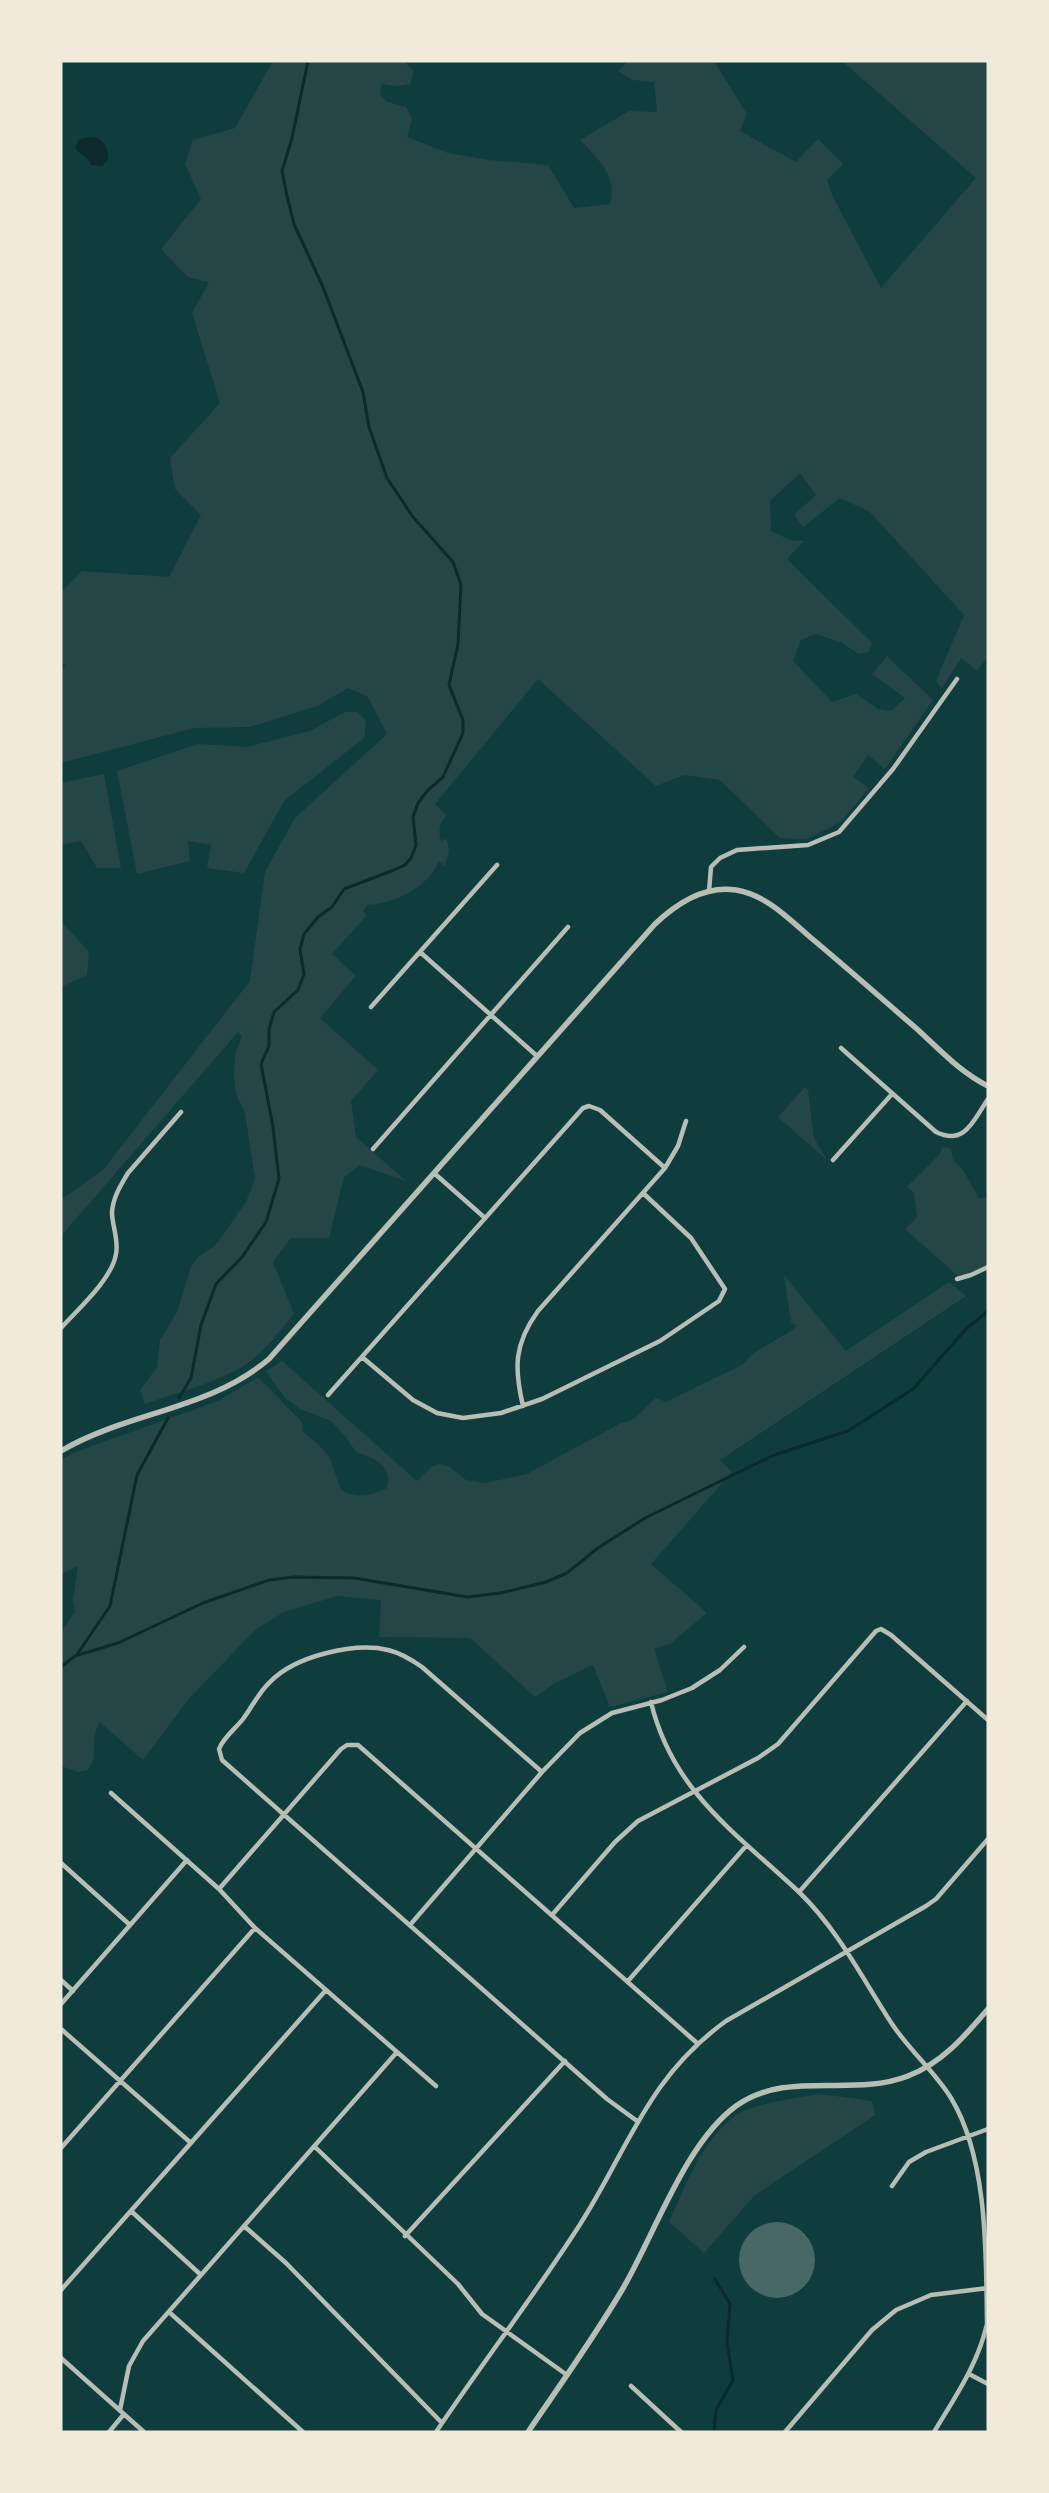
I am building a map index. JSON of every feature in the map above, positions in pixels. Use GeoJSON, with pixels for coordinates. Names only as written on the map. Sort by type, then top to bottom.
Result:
{"type":"FeatureCollection","features":[{"type":"Feature","properties":{"kind":"street"},"geometry":{"type":"LineString","coordinates":[[709,891],[708,878],[711,867],[728,853],[737,850],[808,846],[830,838],[846,826],[893,769],[957,679]]}},
{"type":"Feature","properties":{"kind":"street"},"geometry":{"type":"LineString","coordinates":[[371,1007],[497,865]]}},
{"type":"Feature","properties":{"kind":"street"},"geometry":{"type":"LineString","coordinates":[[61,1451],[103,1432],[213,1394],[251,1374],[269,1359],[655,924],[681,902],[709,891],[737,890],[771,905],[873,990],[956,1064],[988,1086]]}},
{"type":"Feature","properties":{"kind":"street"},"geometry":{"type":"LineString","coordinates":[[373,1149],[568,928]]}},
{"type":"Feature","properties":{"kind":"street"},"geometry":{"type":"LineString","coordinates":[[420,952],[537,1056]]}},
{"type":"Feature","properties":{"kind":"street"},"geometry":{"type":"LineString","coordinates":[[841,1048],[936,1132],[949,1138],[959,1136],[966,1130],[988,1099]]}},
{"type":"Feature","properties":{"kind":"street"},"geometry":{"type":"LineString","coordinates":[[833,1160],[892,1094]]}},
{"type":"Feature","properties":{"kind":"street"},"geometry":{"type":"LineString","coordinates":[[328,1395],[577,1113],[589,1106],[600,1110],[665,1168]]}},
{"type":"Feature","properties":{"kind":"street"},"geometry":{"type":"LineString","coordinates":[[61,1328],[105,1278],[115,1260],[117,1244],[112,1213],[115,1198],[121,1184],[128,1173],[181,1112]]}},
{"type":"Feature","properties":{"kind":"street"},"geometry":{"type":"LineString","coordinates":[[523,1406],[517,1381],[516,1365],[518,1350],[526,1330],[538,1311],[665,1168],[678,1146],[686,1121]]}},
{"type":"Feature","properties":{"kind":"street"},"geometry":{"type":"LineString","coordinates":[[434,1173],[485,1218]]}},
{"type":"Feature","properties":{"kind":"street"},"geometry":{"type":"LineString","coordinates":[[362,1357],[413,1400],[437,1413],[456,1417],[473,1417],[501,1413],[542,1399],[660,1341],[715,1305],[724,1293],[722,1281],[692,1238],[643,1193]]}},
{"type":"Feature","properties":{"kind":"street"},"geometry":{"type":"LineString","coordinates":[[957,1279],[971,1276],[988,1267]]}},
{"type":"Feature","properties":{"kind":"street"},"geometry":{"type":"LineString","coordinates":[[552,1914],[631,1826],[646,1816],[764,1754],[778,1744],[876,1631],[881,1629],[988,1720]]}},
{"type":"Feature","properties":{"kind":"street"},"geometry":{"type":"LineString","coordinates":[[410,1924],[542,1772],[580,1732],[612,1713],[672,1697],[702,1683],[720,1670],[744,1647]]}},
{"type":"Feature","properties":{"kind":"street"},"geometry":{"type":"LineString","coordinates":[[542,1772],[422,1667],[406,1656],[389,1650],[370,1648],[322,1655],[299,1662],[269,1682],[219,1749],[222,1760],[565,2061],[637,2121]]}},
{"type":"Feature","properties":{"kind":"street"},"geometry":{"type":"LineString","coordinates":[[799,1892],[967,1701]]}},
{"type":"Feature","properties":{"kind":"street"},"geometry":{"type":"LineString","coordinates":[[651,1702],[666,1748],[694,1792],[746,1846],[799,1892],[822,1916],[848,1951],[892,2023],[951,2099],[968,2136],[980,2184],[987,2288],[987,2324],[984,2340],[969,2374],[934,2432]]}},
{"type":"Feature","properties":{"kind":"street"},"geometry":{"type":"LineString","coordinates":[[219,1889],[341,1749],[352,1744],[361,1747],[697,2043]]}},
{"type":"Feature","properties":{"kind":"street"},"geometry":{"type":"LineString","coordinates":[[110,1793],[219,1889],[255,1928],[436,2086]]}},
{"type":"Feature","properties":{"kind":"street"},"geometry":{"type":"LineString","coordinates":[[436,2432],[580,2224],[637,2121],[657,2089],[697,2043],[726,2021],[906,1919],[936,1898],[988,1839]]}},
{"type":"Feature","properties":{"kind":"street"},"geometry":{"type":"LineString","coordinates":[[628,1981],[746,1846]]}},
{"type":"Feature","properties":{"kind":"street"},"geometry":{"type":"LineString","coordinates":[[61,2004],[187,1860]]}},
{"type":"Feature","properties":{"kind":"street"},"geometry":{"type":"LineString","coordinates":[[61,1863],[130,1925]]}},
{"type":"Feature","properties":{"kind":"street"},"geometry":{"type":"LineString","coordinates":[[61,2148],[255,1928]]}},
{"type":"Feature","properties":{"kind":"street"},"geometry":{"type":"LineString","coordinates":[[61,1980],[73,1990]]}},
{"type":"Feature","properties":{"kind":"street"},"geometry":{"type":"LineString","coordinates":[[61,2290],[326,1990]]}},
{"type":"Feature","properties":{"kind":"street"},"geometry":{"type":"LineString","coordinates":[[528,2432],[623,2289],[696,2150],[722,2118],[737,2105],[775,2088],[798,2085],[880,2083],[903,2078],[926,2067],[954,2047],[988,2009]]}},
{"type":"Feature","properties":{"kind":"street"},"geometry":{"type":"LineString","coordinates":[[61,2029],[190,2143]]}},
{"type":"Feature","properties":{"kind":"street"},"geometry":{"type":"LineString","coordinates":[[109,2432],[122,2412],[129,2366],[143,2341],[397,2052]]}},
{"type":"Feature","properties":{"kind":"street"},"geometry":{"type":"LineString","coordinates":[[405,2236],[565,2061]]}},
{"type":"Feature","properties":{"kind":"street"},"geometry":{"type":"LineString","coordinates":[[892,2186],[909,2162],[926,2152],[988,2129]]}},
{"type":"Feature","properties":{"kind":"street"},"geometry":{"type":"LineString","coordinates":[[314,2148],[458,2284],[482,2314],[567,2375]]}},
{"type":"Feature","properties":{"kind":"street"},"geometry":{"type":"LineString","coordinates":[[131,2212],[201,2275]]}},
{"type":"Feature","properties":{"kind":"street"},"geometry":{"type":"LineString","coordinates":[[244,2226],[286,2263],[442,2423]]}},
{"type":"Feature","properties":{"kind":"street"},"geometry":{"type":"LineString","coordinates":[[785,2432],[872,2330],[896,2310],[919,2298],[987,2288]]}},
{"type":"Feature","properties":{"kind":"street"},"geometry":{"type":"LineString","coordinates":[[169,2312],[303,2432]]}},
{"type":"Feature","properties":{"kind":"street"},"geometry":{"type":"LineString","coordinates":[[61,2358],[144,2432]]}},
{"type":"Feature","properties":{"kind":"street"},"geometry":{"type":"LineString","coordinates":[[969,2374],[988,2384]]}},
{"type":"Feature","properties":{"kind":"street"},"geometry":{"type":"LineString","coordinates":[[631,2386],[681,2432]]}},
{"type":"Feature","properties":{"kind":"shaded area"},"geometry":{"type":"Polygon","coordinates":[[[273,61],[404,61],[414,71],[410,84],[396,86],[382,84],[380,94],[387,102],[406,107],[412,119],[407,137],[448,153],[489,160],[548,165],[574,208],[610,204],[612,194],[609,176],[605,169],[580,140],[629,111],[657,112],[654,82],[633,80],[618,71],[628,61],[714,61],[747,114],[740,131],[796,162],[818,139],[843,164],[827,180],[833,197],[881,288],[976,178],[842,61],[988,61],[988,656],[977,671],[961,658],[942,688],[936,681],[964,615],[870,512],[840,498],[803,527],[794,515],[816,495],[800,473],[770,501],[771,531],[790,540],[804,541],[787,559],[872,643],[869,652],[859,654],[842,643],[816,634],[801,640],[793,661],[832,702],[856,694],[878,709],[891,711],[905,698],[872,674],[887,656],[933,700],[885,769],[868,755],[853,777],[869,788],[841,822],[807,839],[780,838],[720,780],[684,775],[656,786],[538,679],[435,804],[447,815],[442,821],[439,830],[441,841],[447,839],[449,851],[445,866],[439,861],[427,879],[419,886],[399,897],[367,905],[363,911],[367,915],[332,954],[356,976],[320,1018],[378,1070],[351,1101],[356,1137],[406,1181],[360,1165],[344,1177],[329,1238],[291,1238],[273,1262],[294,1314],[274,1338],[252,1360],[229,1374],[145,1404],[140,1390],[157,1367],[160,1340],[177,1312],[191,1267],[199,1256],[215,1246],[246,1202],[255,1179],[245,1113],[236,1094],[234,1077],[235,1055],[242,1036],[238,1032],[61,1236],[61,1200],[103,1170],[250,981],[265,872],[295,818],[387,734],[368,697],[348,688],[317,706],[250,727],[194,728],[61,763],[61,668],[67,666],[61,662],[61,592],[82,571],[169,577],[201,515],[175,489],[170,458],[220,403],[192,313],[209,282],[188,277],[161,249],[201,199],[185,164],[193,140],[235,128],[273,61]]]}},
{"type":"Feature","properties":{"kind":"shaded area"},"geometry":{"type":"Polygon","coordinates":[[[92,137],[103,142],[107,149],[108,160],[102,166],[91,165],[75,147],[80,139],[92,137]]]}},
{"type":"Feature","properties":{"kind":"shaded area"},"geometry":{"type":"Polygon","coordinates":[[[345,712],[357,712],[366,721],[364,738],[284,801],[244,873],[207,868],[211,845],[188,841],[190,861],[137,874],[117,771],[198,744],[247,747],[310,731],[345,712]]]}},
{"type":"Feature","properties":{"kind":"shaded area"},"geometry":{"type":"Polygon","coordinates":[[[104,774],[121,868],[97,868],[81,841],[61,845],[61,783],[104,774]]]}},
{"type":"Feature","properties":{"kind":"shaded area"},"geometry":{"type":"Polygon","coordinates":[[[61,921],[89,952],[87,975],[61,987],[61,921]]]}},
{"type":"Feature","properties":{"kind":"shaded area"},"geometry":{"type":"Polygon","coordinates":[[[805,1087],[808,1090],[814,1138],[827,1160],[778,1117],[805,1087]]]}},
{"type":"Feature","properties":{"kind":"shaded area"},"geometry":{"type":"Polygon","coordinates":[[[942,1147],[951,1148],[953,1160],[963,1170],[979,1198],[988,1198],[988,1264],[970,1274],[958,1276],[905,1229],[917,1217],[914,1193],[907,1187],[940,1154],[942,1147]]]}},
{"type":"Feature","properties":{"kind":"shaded area"},"geometry":{"type":"Polygon","coordinates":[[[784,1275],[846,1351],[949,1282],[966,1296],[720,1460],[732,1472],[651,1564],[707,1613],[670,1644],[654,1649],[668,1692],[610,1707],[593,1665],[555,1683],[535,1697],[470,1638],[379,1637],[381,1600],[337,1596],[284,1612],[255,1630],[187,1701],[143,1760],[100,1722],[95,1735],[93,1759],[88,1770],[78,1772],[61,1766],[61,1633],[75,1611],[73,1600],[78,1566],[61,1575],[62,1459],[78,1451],[218,1401],[258,1377],[302,1422],[303,1432],[319,1445],[330,1458],[341,1490],[353,1495],[364,1495],[387,1488],[388,1480],[385,1468],[375,1460],[356,1452],[346,1437],[331,1421],[300,1409],[284,1397],[266,1371],[282,1361],[417,1481],[431,1467],[439,1464],[450,1467],[466,1480],[485,1483],[527,1474],[619,1424],[634,1419],[656,1398],[666,1402],[742,1365],[754,1353],[794,1329],[797,1326],[791,1322],[784,1275]]]}},
{"type":"Feature","properties":{"kind":"shaded area"},"geometry":{"type":"Polygon","coordinates":[[[820,2094],[872,2101],[875,2115],[755,2195],[704,2253],[669,2222],[689,2178],[705,2149],[726,2124],[738,2114],[754,2107],[820,2094]]]}},
{"type":"Feature","properties":{"kind":"building"},"geometry":{"type":"Polygon","coordinates":[[[777,2222],[792,2225],[804,2233],[812,2245],[815,2260],[812,2275],[804,2287],[792,2295],[777,2298],[762,2295],[750,2287],[742,2275],[739,2260],[742,2245],[750,2233],[762,2225],[777,2222]]]}},
{"type":"Feature","properties":{"kind":"waterway"},"geometry":{"type":"LineString","coordinates":[[179,1398],[191,1378],[201,1325],[216,1284],[242,1257],[266,1222],[279,1179],[273,1127],[261,1064],[269,1046],[269,1029],[274,1012],[298,990],[304,974],[300,949],[304,934],[318,917],[332,907],[344,889],[405,865],[411,858],[416,845],[413,817],[418,803],[427,791],[443,777],[463,733],[463,720],[449,685],[458,644],[461,585],[453,562],[413,517],[387,478],[369,427],[363,392],[323,287],[294,224],[287,196],[282,171],[292,138],[308,61]]}},
{"type":"Feature","properties":{"kind":"waterway"},"geometry":{"type":"LineString","coordinates":[[61,1667],[75,1656],[118,1643],[203,1603],[269,1580],[293,1577],[354,1578],[467,1597],[501,1593],[546,1582],[567,1573],[598,1548],[645,1518],[774,1455],[848,1431],[913,1389],[966,1329],[988,1311]]}},
{"type":"Feature","properties":{"kind":"waterway"},"geometry":{"type":"LineString","coordinates":[[76,1656],[110,1606],[137,1475],[168,1418]]}},
{"type":"Feature","properties":{"kind":"waterway"},"geometry":{"type":"LineString","coordinates":[[714,2432],[716,2410],[733,2380],[727,2342],[730,2304],[715,2279]]}}]}
